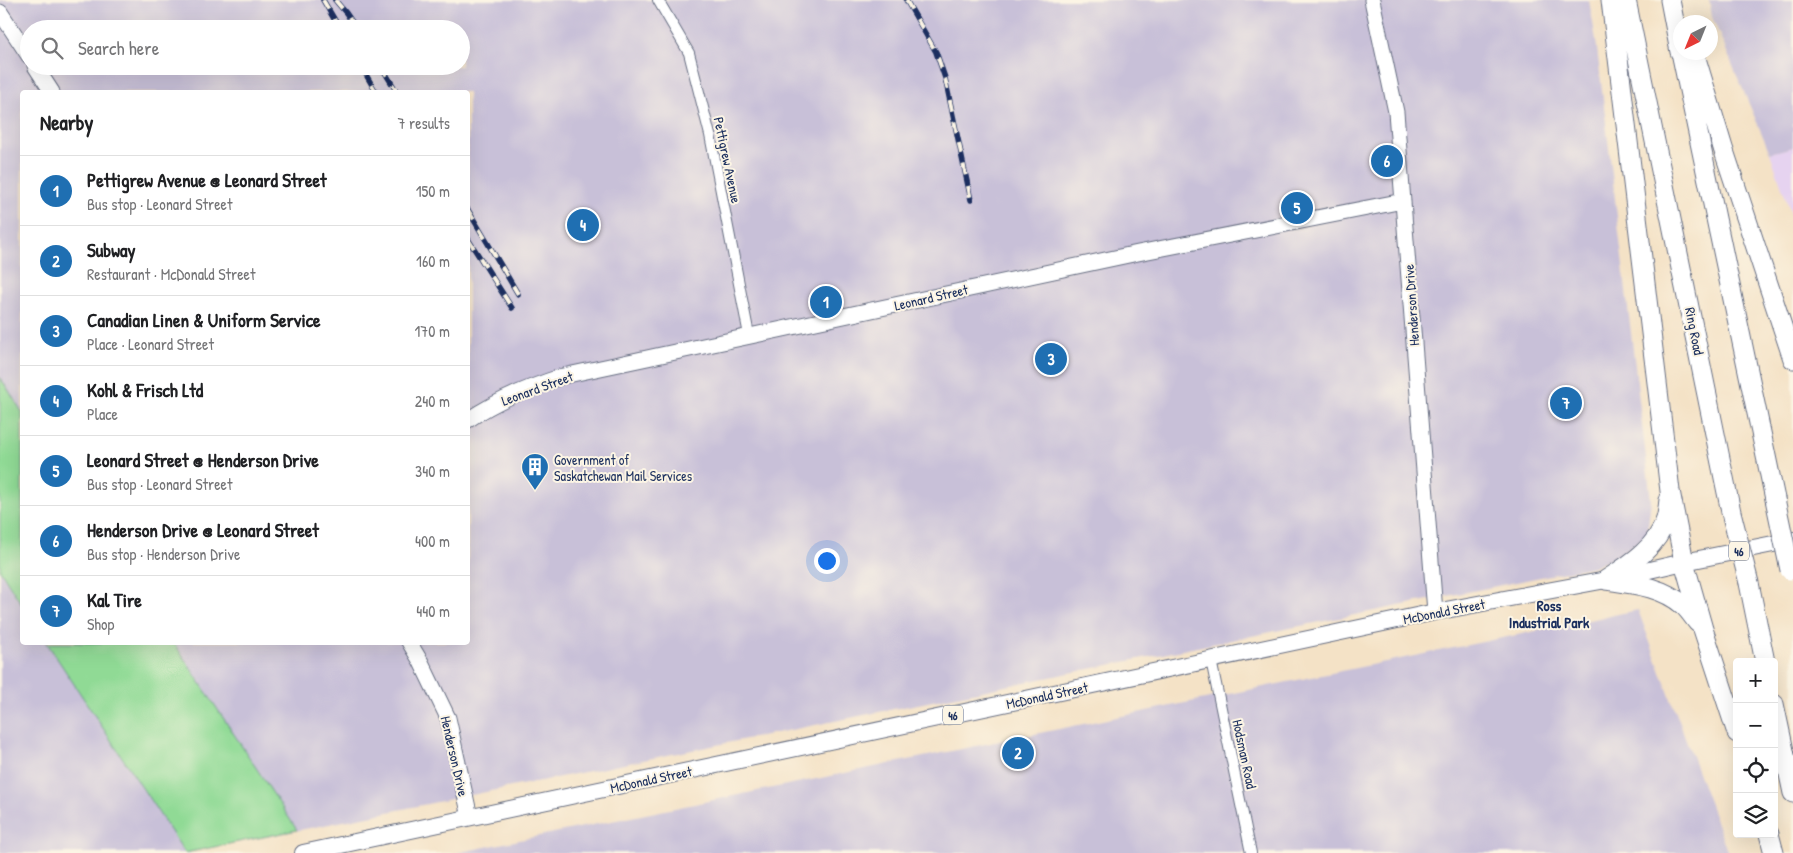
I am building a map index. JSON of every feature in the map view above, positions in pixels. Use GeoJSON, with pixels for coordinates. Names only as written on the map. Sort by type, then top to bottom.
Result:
{"type":"FeatureCollection","features":[{"type":"Feature","properties":{"kind":"highway"},"geometry":{"type":"LineString","coordinates":[[1611,0],[1670,491],[1684,562],[1703,629],[1733,721]]}},
{"type":"Feature","properties":{"kind":"highway","name":"Ring Road"},"geometry":{"type":"LineString","coordinates":[[1626,0],[1731,512],[1749,583],[1764,658]]}},
{"type":"Feature","properties":{"kind":"highway"},"geometry":{"type":"LineString","coordinates":[[1670,0],[1673,15]]}},
{"type":"Feature","properties":{"kind":"highway"},"geometry":{"type":"LineString","coordinates":[[1679,0],[1683,15]]}},
{"type":"Feature","properties":{"kind":"highway"},"geometry":{"type":"LineString","coordinates":[[1683,60],[1792,577]]}},
{"type":"Feature","properties":{"kind":"highway"},"geometry":{"type":"LineString","coordinates":[[1696,60],[1723,148],[1793,358]]}},
{"type":"Feature","properties":{"kind":"highway"},"geometry":{"type":"LineString","coordinates":[[1606,580],[1636,560],[1659,534],[1666,520],[1670,491]]}},
{"type":"Feature","properties":{"kind":"highway"},"geometry":{"type":"LineString","coordinates":[[1606,580],[1647,586],[1667,594],[1684,605],[1703,629]]}},
{"type":"Feature","properties":{"kind":"highway"},"geometry":{"type":"LineString","coordinates":[[1778,723],[1793,793]]}},
{"type":"Feature","properties":{"kind":"highway"},"geometry":{"type":"LineString","coordinates":[[1769,838],[1774,853]]}},
{"type":"Feature","properties":{"kind":"main road","name":"McDonald Street"},"geometry":{"type":"LineString","coordinates":[[303,853],[1435,612],[1606,580],[1793,540]]}},
{"type":"Feature","properties":{"kind":"street","name":"Pettigrew Avenue"},"geometry":{"type":"LineString","coordinates":[[658,0],[689,53],[710,135],[749,335]]}},
{"type":"Feature","properties":{"kind":"street","name":"Henderson Drive"},"geometry":{"type":"LineString","coordinates":[[1372,0],[1396,112],[1435,612]]}},
{"type":"Feature","properties":{"kind":"street"},"geometry":{"type":"LineString","coordinates":[[0,12],[20,42]]}},
{"type":"Feature","properties":{"kind":"street"},"geometry":{"type":"LineString","coordinates":[[41,75],[51,90]]}},
{"type":"Feature","properties":{"kind":"street","name":"Leonard Street"},"geometry":{"type":"LineString","coordinates":[[470,419],[484,409],[526,389],[563,376],[1162,248],[1403,201]]}},
{"type":"Feature","properties":{"kind":"street","name":"Henderson Drive"},"geometry":{"type":"LineString","coordinates":[[411,645],[448,718],[470,818]]}},
{"type":"Feature","properties":{"kind":"street","name":"Hodsman Road"},"geometry":{"type":"LineString","coordinates":[[1211,660],[1251,853]]}},
{"type":"Feature","properties":{"kind":"shaded area"},"geometry":{"type":"Polygon","coordinates":[[[0,0],[1589,0],[1596,40],[1651,500],[1647,535],[1616,557],[1595,566],[187,853],[0,853],[0,0]]]}},
{"type":"Feature","properties":{"kind":"shaded area"},"geometry":{"type":"Polygon","coordinates":[[[1709,0],[1793,0],[1793,147],[1770,153],[1718,31],[1718,15],[1712,15],[1709,0]]]}},
{"type":"Feature","properties":{"kind":"shaded area"},"geometry":{"type":"Polygon","coordinates":[[[1793,147],[1793,219],[1770,153],[1793,147]]]}},
{"type":"Feature","properties":{"kind":"shaded area"},"geometry":{"type":"Polygon","coordinates":[[[1638,610],[1728,853],[456,853],[1638,610]]]}},
{"type":"Feature","properties":{"kind":"green space"},"geometry":{"type":"Polygon","coordinates":[[[0,377],[20,409],[20,602],[0,570],[0,377]]]}},
{"type":"Feature","properties":{"kind":"green space"},"geometry":{"type":"Polygon","coordinates":[[[48,645],[175,645],[297,830],[185,853],[48,645]]]}},
{"type":"Feature","properties":{"kind":"railway"},"geometry":{"type":"LineString","coordinates":[[323,0],[335,20]]}},
{"type":"Feature","properties":{"kind":"railway"},"geometry":{"type":"LineString","coordinates":[[335,0],[351,20]]}},
{"type":"Feature","properties":{"kind":"railway"},"geometry":{"type":"LineString","coordinates":[[906,0],[936,52],[945,78],[971,200]]}},
{"type":"Feature","properties":{"kind":"railway"},"geometry":{"type":"LineString","coordinates":[[366,75],[375,90]]}},
{"type":"Feature","properties":{"kind":"railway"},"geometry":{"type":"LineString","coordinates":[[387,75],[396,90]]}},
{"type":"Feature","properties":{"kind":"railway"},"geometry":{"type":"LineString","coordinates":[[470,213],[518,294]]}},
{"type":"Feature","properties":{"kind":"railway"},"geometry":{"type":"LineString","coordinates":[[470,242],[512,308]]}},
{"type":"Feature","properties":{"kind":"place","name":"Henderson Drive @ Leonard Street"},"geometry":{"type":"Point","coordinates":[1387,161]}},
{"type":"Feature","properties":{"kind":"place","name":"Leonard Street @ Henderson Drive"},"geometry":{"type":"Point","coordinates":[1297,208]}},
{"type":"Feature","properties":{"kind":"place","name":"Kohl & Frisch Ltd"},"geometry":{"type":"Point","coordinates":[583,225]}},
{"type":"Feature","properties":{"kind":"place","name":"Pettigrew Avenue @ Leonard Street"},"geometry":{"type":"Point","coordinates":[826,302]}},
{"type":"Feature","properties":{"kind":"place","name":"Canadian Linen & Uniform Service"},"geometry":{"type":"Point","coordinates":[1051,359]}},
{"type":"Feature","properties":{"kind":"place","name":"Kal Tire"},"geometry":{"type":"Point","coordinates":[1566,403]}},
{"type":"Feature","properties":{"kind":"place","name":"Government of Saskatchewan Mail Services"},"geometry":{"type":"Point","coordinates":[535,491]}},
{"type":"Feature","properties":{"kind":"place","name":"Subway"},"geometry":{"type":"Point","coordinates":[1018,753]}},
{"type":"Feature","properties":{"kind":"district","name":"Ross Industrial Park"},"geometry":{"type":"Point","coordinates":[1549,614]}}]}
